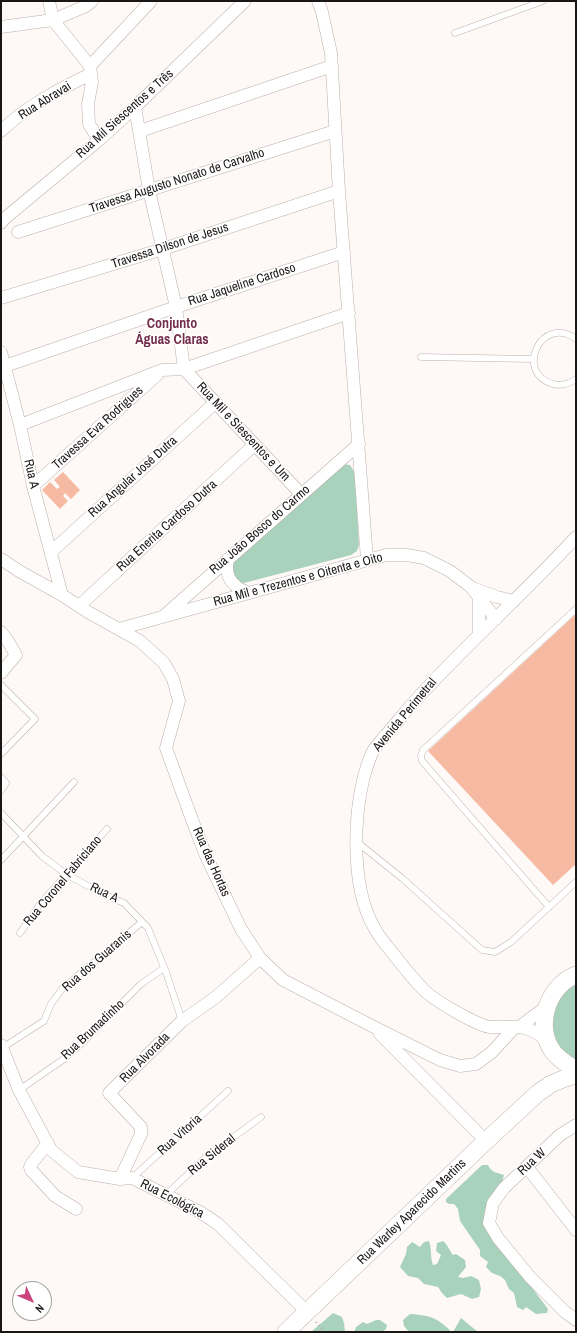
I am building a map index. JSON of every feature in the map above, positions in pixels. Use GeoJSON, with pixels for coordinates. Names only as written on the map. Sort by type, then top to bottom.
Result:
{"type":"FeatureCollection","features":[{"type":"Feature","properties":{"kind":"street"},"geometry":{"type":"LineString","coordinates":[[49,1],[53,20],[91,70],[92,82],[88,104],[89,124],[99,140]]}},
{"type":"Feature","properties":{"kind":"street"},"geometry":{"type":"LineString","coordinates":[[1,27],[53,20],[86,6],[92,1]]}},
{"type":"Feature","properties":{"kind":"street","name":"Rua Abravai"},"geometry":{"type":"LineString","coordinates":[[1,131],[38,102],[91,70],[151,1]]}},
{"type":"Feature","properties":{"kind":"street","name":"Rua Mil Siescentos e Três"},"geometry":{"type":"LineString","coordinates":[[1,223],[99,140],[245,1]]}},
{"type":"Feature","properties":{"kind":"street"},"geometry":{"type":"LineString","coordinates":[[318,1],[324,19],[331,53],[338,191],[349,313],[367,559]]}},
{"type":"Feature","properties":{"kind":"street"},"geometry":{"type":"LineString","coordinates":[[140,131],[332,66]]}},
{"type":"Feature","properties":{"kind":"street"},"geometry":{"type":"LineString","coordinates":[[135,107],[149,190],[176,307],[184,369]]}},
{"type":"Feature","properties":{"kind":"street","name":"Travessa Augusto Nonato de Carvalho"},"geometry":{"type":"LineString","coordinates":[[18,232],[335,131]]}},
{"type":"Feature","properties":{"kind":"street","name":"Travessa Dilson de Jesus"},"geometry":{"type":"LineString","coordinates":[[1,298],[163,249],[338,191]]}},
{"type":"Feature","properties":{"kind":"street","name":"Rua Jaqueline Cardoso"},"geometry":{"type":"LineString","coordinates":[[5,366],[176,307],[344,252]]}},
{"type":"Feature","properties":{"kind":"street"},"geometry":{"type":"LineString","coordinates":[[20,425],[162,370],[184,369],[349,313]]}},
{"type":"Feature","properties":{"kind":"street","name":"Rua A"},"geometry":{"type":"LineString","coordinates":[[1,352],[20,425],[33,486],[62,595]]}},
{"type":"Feature","properties":{"kind":"street","name":"Rua Mil e Siescentos e Um"},"geometry":{"type":"LineString","coordinates":[[184,369],[301,494]]}},
{"type":"Feature","properties":{"kind":"street","name":"Travessa Eva Rodrigues"},"geometry":{"type":"LineString","coordinates":[[33,486],[162,370]]}},
{"type":"Feature","properties":{"kind":"street","name":"Rua Angular José Dutra"},"geometry":{"type":"LineString","coordinates":[[51,552],[216,402]]}},
{"type":"Feature","properties":{"kind":"street","name":"Rua João Bosco do Carmo"},"geometry":{"type":"LineString","coordinates":[[162,617],[359,444]]}},
{"type":"Feature","properties":{"kind":"street","name":"Rua Enerita Cardoso Dutra"},"geometry":{"type":"LineString","coordinates":[[79,606],[254,445]]}},
{"type":"Feature","properties":{"kind":"street","name":"Avenida Perimetral"},"geometry":{"type":"LineString","coordinates":[[551,1048],[537,1032],[517,1027],[491,1027],[480,1024],[445,1005],[424,991],[400,963],[375,929],[362,898],[356,858],[356,841],[361,786],[373,752],[404,713],[437,677],[576,537]]}},
{"type":"Feature","properties":{"kind":"street","name":"Rua Mil e Trezentos e Oitenta e Oito"},"geometry":{"type":"LineString","coordinates":[[119,628],[386,555],[407,555],[424,558],[450,571],[471,587],[496,619]]}},
{"type":"Feature","properties":{"kind":"street","name":"Rua das Hortas"},"geometry":{"type":"LineString","coordinates":[[1,559],[140,641],[164,663],[173,679],[179,702],[166,748],[206,856],[241,929],[260,958],[283,980],[374,1028],[440,1060],[460,1066],[476,1064],[492,1052],[517,1027]]}},
{"type":"Feature","properties":{"kind":"street"},"geometry":{"type":"LineString","coordinates":[[228,559],[226,565],[228,575],[235,586],[249,593]]}},
{"type":"Feature","properties":{"kind":"street","name":"Rua Mil e Trezentos e Oitenta e Oito"},"geometry":{"type":"LineString","coordinates":[[471,587],[497,597],[514,601]]}},
{"type":"Feature","properties":{"kind":"street"},"geometry":{"type":"LineString","coordinates":[[479,597],[479,635]]}},
{"type":"Feature","properties":{"kind":"street"},"geometry":{"type":"LineString","coordinates":[[1,632],[16,655],[1,673]]}},
{"type":"Feature","properties":{"kind":"street","name":"Rua Alvorada"},"geometry":{"type":"LineString","coordinates":[[126,1178],[141,1127],[109,1093],[182,1020],[216,997],[260,958]]}},
{"type":"Feature","properties":{"kind":"street"},"geometry":{"type":"LineString","coordinates":[[517,1027],[542,1010],[558,987],[576,975]]}},
{"type":"Feature","properties":{"kind":"street"},"geometry":{"type":"LineString","coordinates":[[549,1000],[545,1014],[544,1029],[551,1048],[563,1062],[576,1070]]}},
{"type":"Feature","properties":{"kind":"street"},"geometry":{"type":"LineString","coordinates":[[374,1028],[486,1141]]}},
{"type":"Feature","properties":{"kind":"street","name":"Rua Ecológica"},"geometry":{"type":"LineString","coordinates":[[2,1047],[19,1090],[51,1150],[78,1172],[126,1178],[166,1195],[200,1212],[218,1224],[307,1312]]}},
{"type":"Feature","properties":{"kind":"street","name":"Rua Warley Aparecido Martins"},"geometry":{"type":"LineString","coordinates":[[538,1093],[548,1080],[551,1073],[554,1056],[551,1048]]}},
{"type":"Feature","properties":{"kind":"street","name":"Rua Warley Aparecido Martins"},"geometry":{"type":"LineString","coordinates":[[286,1332],[538,1093],[551,1084],[576,1075]]}},
{"type":"Feature","properties":{"kind":"street","name":"Rua W"},"geometry":{"type":"LineString","coordinates":[[575,1127],[560,1135],[504,1188],[493,1203],[490,1223],[498,1238],[530,1277],[565,1312],[576,1320]]}},
{"type":"Feature","properties":{"kind":"street"},"geometry":{"type":"LineString","coordinates":[[48,1143],[30,1167],[31,1170],[55,1196],[76,1209]]}},
{"type":"Feature","properties":{"kind":"street"},"geometry":{"type":"LineString","coordinates":[[527,1167],[576,1230]]}},
{"type":"Feature","properties":{"kind":"lane"},"geometry":{"type":"LineString","coordinates":[[455,33],[543,1]]}},
{"type":"Feature","properties":{"kind":"lane"},"geometry":{"type":"LineString","coordinates":[[576,339],[563,333],[551,334],[545,337],[537,347],[534,359],[536,371],[544,381],[562,385],[569,384],[576,379]]}},
{"type":"Feature","properties":{"kind":"lane"},"geometry":{"type":"LineString","coordinates":[[421,356],[534,359]]}},
{"type":"Feature","properties":{"kind":"lane"},"geometry":{"type":"LineString","coordinates":[[549,907],[422,762],[421,756],[423,750],[576,609]]}},
{"type":"Feature","properties":{"kind":"lane"},"geometry":{"type":"LineString","coordinates":[[1,685],[35,719],[1,754]]}},
{"type":"Feature","properties":{"kind":"lane"},"geometry":{"type":"LineString","coordinates":[[1,777],[6,783],[1,790]]}},
{"type":"Feature","properties":{"kind":"lane"},"geometry":{"type":"LineString","coordinates":[[1,860],[74,782]]}},
{"type":"Feature","properties":{"kind":"lane","name":"Rua A"},"geometry":{"type":"LineString","coordinates":[[1,813],[42,856],[66,874],[124,903],[148,928],[182,1020]]}},
{"type":"Feature","properties":{"kind":"lane","name":"Rua Coronel Fabriciano"},"geometry":{"type":"LineString","coordinates":[[20,933],[41,903],[107,829]]}},
{"type":"Feature","properties":{"kind":"lane"},"geometry":{"type":"LineString","coordinates":[[356,841],[403,879],[482,950],[495,952],[511,942],[576,882]]}},
{"type":"Feature","properties":{"kind":"lane","name":"Rua dos Guaranis"},"geometry":{"type":"LineString","coordinates":[[2,1047],[44,1021],[51,1004],[62,989],[142,922]]}},
{"type":"Feature","properties":{"kind":"lane","name":"Rua Brumadinho"},"geometry":{"type":"LineString","coordinates":[[19,1090],[64,1059],[141,984],[164,968]]}},
{"type":"Feature","properties":{"kind":"lane","name":"Rua Vitoria"},"geometry":{"type":"LineString","coordinates":[[126,1178],[228,1091]]}},
{"type":"Feature","properties":{"kind":"lane","name":"Rua Sideral"},"geometry":{"type":"LineString","coordinates":[[166,1195],[205,1158],[261,1117]]}},
{"type":"Feature","properties":{"kind":"green space"},"geometry":{"type":"Polygon","coordinates":[[[343,464],[350,465],[355,473],[359,545],[357,551],[351,555],[244,583],[238,580],[233,572],[234,562],[343,464]]]}},
{"type":"Feature","properties":{"kind":"green space"},"geometry":{"type":"Polygon","coordinates":[[[576,980],[576,1064],[551,1040],[550,1010],[576,980]]]}},
{"type":"Feature","properties":{"kind":"green space"},"geometry":{"type":"Polygon","coordinates":[[[482,1165],[488,1165],[493,1171],[504,1175],[502,1183],[492,1201],[497,1241],[548,1309],[547,1313],[536,1314],[526,1307],[523,1310],[517,1307],[514,1293],[509,1289],[505,1280],[492,1273],[486,1267],[488,1262],[480,1256],[480,1250],[460,1221],[458,1209],[454,1204],[449,1204],[446,1202],[446,1199],[482,1165]]]}},
{"type":"Feature","properties":{"kind":"green space"},"geometry":{"type":"Polygon","coordinates":[[[429,1241],[433,1265],[437,1264],[441,1255],[436,1251],[437,1243],[443,1241],[453,1255],[456,1254],[465,1260],[466,1267],[458,1277],[463,1278],[471,1276],[479,1280],[481,1289],[479,1297],[472,1299],[461,1294],[447,1298],[438,1287],[424,1284],[418,1278],[408,1276],[400,1267],[406,1254],[407,1247],[412,1242],[420,1247],[424,1242],[429,1241]]]}},
{"type":"Feature","properties":{"kind":"green space"},"geometry":{"type":"Polygon","coordinates":[[[333,1313],[342,1317],[345,1332],[311,1332],[333,1313]]]}},
{"type":"Feature","properties":{"kind":"green space"},"geometry":{"type":"Polygon","coordinates":[[[410,1314],[438,1320],[451,1332],[409,1332],[404,1326],[403,1320],[410,1314]]]}},
{"type":"Feature","properties":{"kind":"green space"},"geometry":{"type":"Polygon","coordinates":[[[461,1318],[478,1332],[453,1332],[461,1318]]]}},
{"type":"Feature","properties":{"kind":"green space"},"geometry":{"type":"Polygon","coordinates":[[[380,1320],[387,1325],[386,1329],[382,1332],[354,1332],[356,1327],[363,1322],[367,1324],[380,1320]]]}},
{"type":"Feature","properties":{"kind":"building"},"geometry":{"type":"Polygon","coordinates":[[[63,472],[80,490],[71,499],[65,493],[63,496],[68,501],[60,509],[42,490],[50,482],[57,489],[60,487],[54,480],[63,472]]]}},
{"type":"Feature","properties":{"kind":"building"},"geometry":{"type":"Polygon","coordinates":[[[576,614],[576,864],[553,885],[428,751],[576,614]]]}},
{"type":"Feature","properties":{"kind":"district","name":"Conjunto Águas Claras"},"geometry":{"type":"Point","coordinates":[172,332]}}]}
